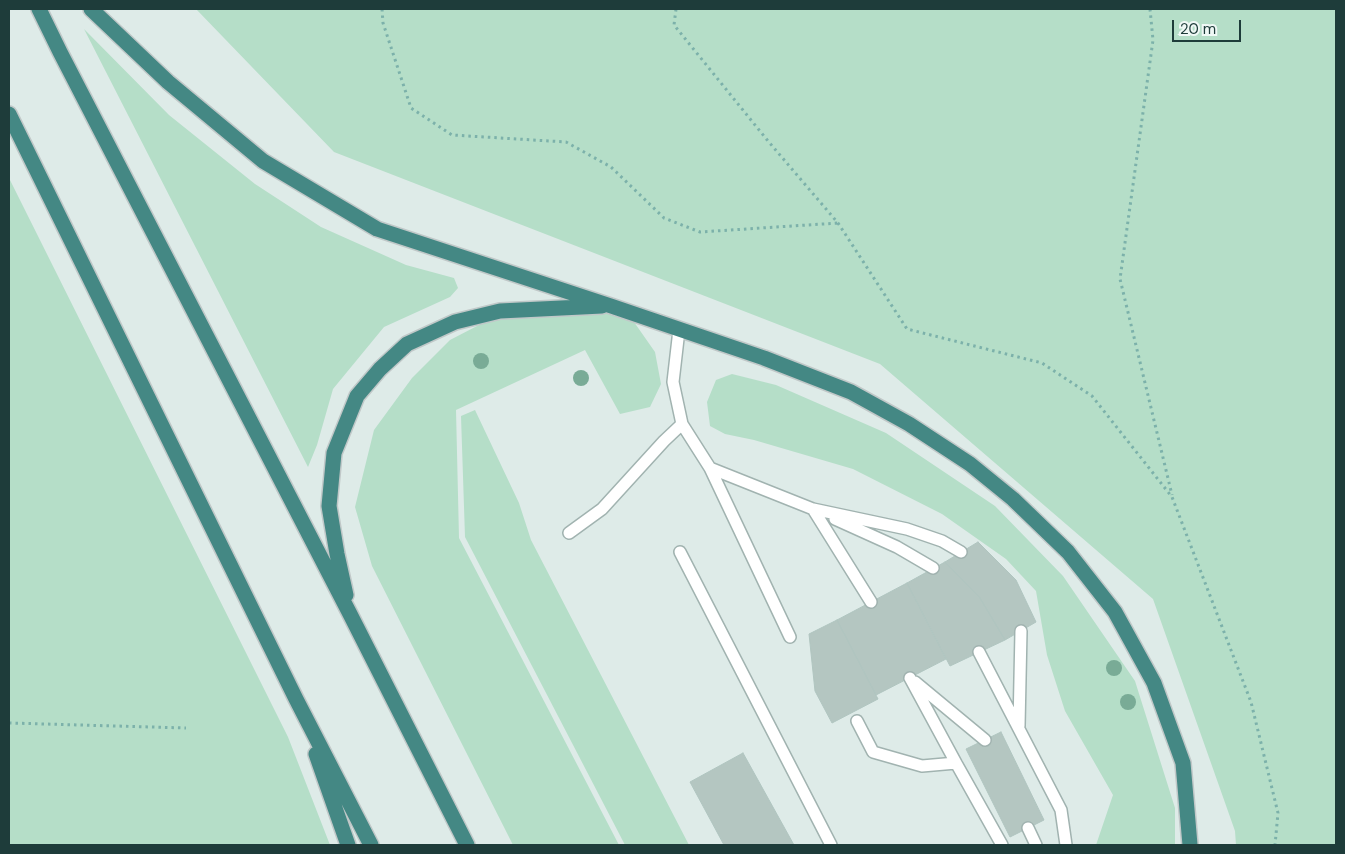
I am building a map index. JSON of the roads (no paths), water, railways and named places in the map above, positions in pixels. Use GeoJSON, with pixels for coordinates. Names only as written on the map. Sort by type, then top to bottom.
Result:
{"type":"FeatureCollection","features":[{"type":"Feature","properties":{"kind":"highway"},"geometry":{"type":"LineString","coordinates":[[40,9],[60,52],[467,845]]}},
{"type":"Feature","properties":{"kind":"highway"},"geometry":{"type":"LineString","coordinates":[[92,9],[168,82],[263,160],[377,229],[764,358],[851,392],[909,424],[970,464],[1013,500],[1068,552],[1115,612],[1154,683],[1183,763],[1190,845]]}},
{"type":"Feature","properties":{"kind":"highway"},"geometry":{"type":"LineString","coordinates":[[9,114],[296,699],[371,845]]}},
{"type":"Feature","properties":{"kind":"highway"},"geometry":{"type":"LineString","coordinates":[[350,614],[329,506],[334,453],[358,396],[380,369],[407,344],[455,322],[500,311],[611,306]]}},
{"type":"Feature","properties":{"kind":"highway"},"geometry":{"type":"LineString","coordinates":[[296,699],[348,845]]}},
{"type":"Feature","properties":{"kind":"lane"},"geometry":{"type":"LineString","coordinates":[[679,330],[673,382],[682,424],[710,468],[790,638]]}},
{"type":"Feature","properties":{"kind":"lane"},"geometry":{"type":"LineString","coordinates":[[568,533],[602,509],[682,424]]}},
{"type":"Feature","properties":{"kind":"lane"},"geometry":{"type":"LineString","coordinates":[[710,468],[813,508],[897,547],[933,568]]}},
{"type":"Feature","properties":{"kind":"lane"},"geometry":{"type":"LineString","coordinates":[[813,508],[907,529],[942,541],[961,552]]}},
{"type":"Feature","properties":{"kind":"lane"},"geometry":{"type":"LineString","coordinates":[[813,508],[871,602]]}},
{"type":"Feature","properties":{"kind":"lane"},"geometry":{"type":"LineString","coordinates":[[680,552],[831,845]]}},
{"type":"Feature","properties":{"kind":"lane"},"geometry":{"type":"LineString","coordinates":[[1019,728],[1021,631]]}},
{"type":"Feature","properties":{"kind":"lane"},"geometry":{"type":"LineString","coordinates":[[979,652],[1062,810],[1066,845]]}},
{"type":"Feature","properties":{"kind":"lane"},"geometry":{"type":"LineString","coordinates":[[985,740],[910,678],[1002,845]]}},
{"type":"Feature","properties":{"kind":"lane"},"geometry":{"type":"LineString","coordinates":[[857,721],[874,752],[922,766],[956,763]]}},
{"type":"Feature","properties":{"kind":"lane"},"geometry":{"type":"LineString","coordinates":[[1028,828],[1036,845]]}}]}
